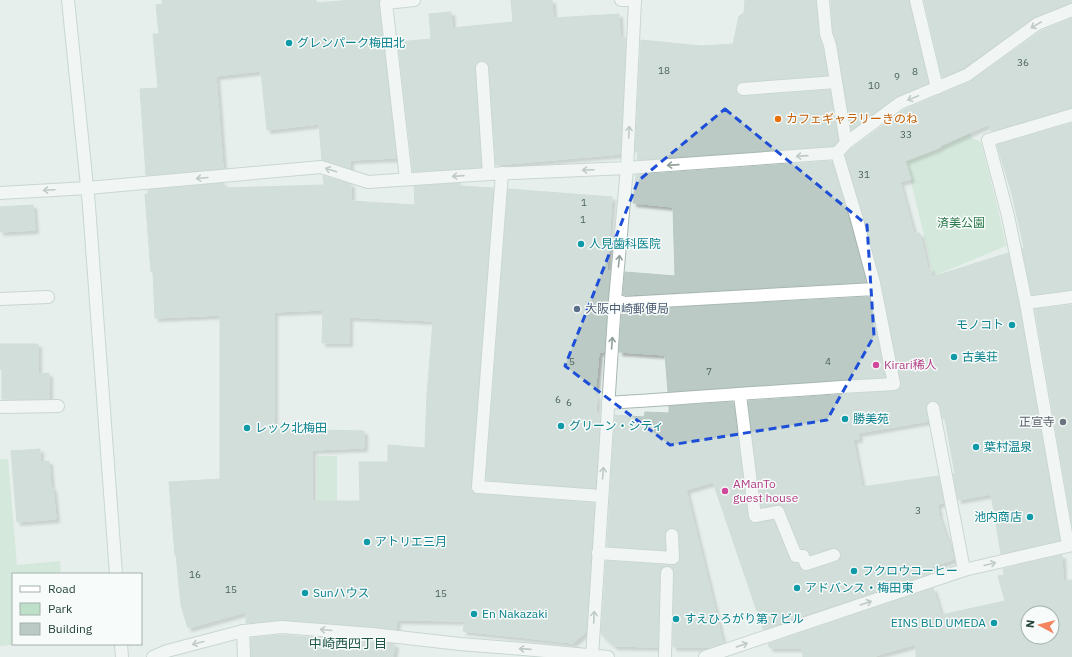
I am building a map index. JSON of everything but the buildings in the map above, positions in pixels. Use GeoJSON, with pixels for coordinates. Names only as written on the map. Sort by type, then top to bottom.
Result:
{"type":"FeatureCollection","features":[{"type":"Feature","properties":{"kind":"street"},"geometry":{"type":"LineString","coordinates":[[68,0],[88,188],[116,573]]}},
{"type":"Feature","properties":{"kind":"street"},"geometry":{"type":"LineString","coordinates":[[406,179],[386,3],[414,0]]}},
{"type":"Feature","properties":{"kind":"street"},"geometry":{"type":"LineString","coordinates":[[592,656],[601,496],[615,300],[627,168],[635,0],[621,0]]}},
{"type":"Feature","properties":{"kind":"street"},"geometry":{"type":"LineString","coordinates":[[822,0],[826,34],[830,45],[846,143]]}},
{"type":"Feature","properties":{"kind":"street"},"geometry":{"type":"LineString","coordinates":[[916,0],[937,88]]}},
{"type":"Feature","properties":{"kind":"street"},"geometry":{"type":"LineString","coordinates":[[0,193],[88,188],[321,167],[368,182],[502,173],[627,168],[837,153],[846,143],[900,103],[967,75],[1037,24],[1072,10]]}},
{"type":"Feature","properties":{"kind":"street"},"geometry":{"type":"LineString","coordinates":[[482,68],[488,174]]}},
{"type":"Feature","properties":{"kind":"street"},"geometry":{"type":"LineString","coordinates":[[743,89],[836,82]]}},
{"type":"Feature","properties":{"kind":"street"},"geometry":{"type":"LineString","coordinates":[[706,657],[964,570],[1070,545],[1026,303],[1008,216],[988,140],[1072,116]]}},
{"type":"Feature","properties":{"kind":"street"},"geometry":{"type":"LineString","coordinates":[[608,403],[894,384],[875,289],[860,230],[837,153]]}},
{"type":"Feature","properties":{"kind":"street"},"geometry":{"type":"LineString","coordinates":[[502,173],[478,487],[601,496]]}},
{"type":"Feature","properties":{"kind":"street"},"geometry":{"type":"LineString","coordinates":[[615,300],[625,303],[875,289]]}},
{"type":"Feature","properties":{"kind":"street"},"geometry":{"type":"LineString","coordinates":[[0,299],[48,297]]}},
{"type":"Feature","properties":{"kind":"street"},"geometry":{"type":"LineString","coordinates":[[1026,303],[1072,297]]}},
{"type":"Feature","properties":{"kind":"street"},"geometry":{"type":"LineString","coordinates":[[740,395],[755,516],[778,512],[796,556],[803,556],[806,564],[834,555]]}},
{"type":"Feature","properties":{"kind":"street"},"geometry":{"type":"LineString","coordinates":[[0,407],[58,406]]}},
{"type":"Feature","properties":{"kind":"street"},"geometry":{"type":"LineString","coordinates":[[933,408],[964,570]]}},
{"type":"Feature","properties":{"kind":"street"},"geometry":{"type":"LineString","coordinates":[[598,553],[673,558],[672,534]]}},
{"type":"Feature","properties":{"kind":"street"},"geometry":{"type":"LineString","coordinates":[[666,657],[667,573]]}},
{"type":"Feature","properties":{"kind":"street"},"geometry":{"type":"LineString","coordinates":[[153,657],[243,631],[282,626],[608,657]]}},
{"type":"Feature","properties":{"kind":"street"},"geometry":{"type":"LineString","coordinates":[[243,631],[244,657]]}},
{"type":"Feature","properties":{"kind":"street"},"geometry":{"type":"LineString","coordinates":[[121,645],[122,657]]}},
{"type":"Feature","properties":{"kind":"highlighted area"},"geometry":{"type":"Polygon","coordinates":[[[725,109],[867,225],[874,336],[827,420],[670,445],[565,366],[638,181],[725,109]]]}},
{"type":"Feature","properties":{"kind":"green space","name":"済美公園"},"geometry":{"type":"Polygon","coordinates":[[[954,89],[972,138],[981,142],[1006,246],[934,276],[906,161],[942,148],[923,103],[954,89]]]}},
{"type":"Feature","properties":{"kind":"green space"},"geometry":{"type":"Polygon","coordinates":[[[317,456],[337,456],[337,557],[318,557],[317,456]]]}},
{"type":"Feature","properties":{"kind":"green space"},"geometry":{"type":"Polygon","coordinates":[[[0,459],[8,459],[17,565],[60,561],[61,573],[12,573],[12,645],[0,646],[0,459]]]}},
{"type":"Feature","properties":{"kind":"place","name":"グレンパーク梅田北"},"geometry":{"type":"Point","coordinates":[289,43]}},
{"type":"Feature","properties":{"kind":"place","name":"カフェギャラリーきのね"},"geometry":{"type":"Point","coordinates":[778,119]}},
{"type":"Feature","properties":{"kind":"place","name":"人見歯科医院"},"geometry":{"type":"Point","coordinates":[581,244]}},
{"type":"Feature","properties":{"kind":"place","name":"大阪中崎郵便局"},"geometry":{"type":"Point","coordinates":[577,309]}},
{"type":"Feature","properties":{"kind":"place","name":"モノコト"},"geometry":{"type":"Point","coordinates":[1012,325]}},
{"type":"Feature","properties":{"kind":"place","name":"古美荘"},"geometry":{"type":"Point","coordinates":[954,357]}},
{"type":"Feature","properties":{"kind":"place","name":"Kirari稀人"},"geometry":{"type":"Point","coordinates":[876,365]}},
{"type":"Feature","properties":{"kind":"place","name":"勝美苑"},"geometry":{"type":"Point","coordinates":[845,419]}},
{"type":"Feature","properties":{"kind":"place","name":"正宣寺"},"geometry":{"type":"Point","coordinates":[1063,422]}},
{"type":"Feature","properties":{"kind":"place","name":"グリーン・シティ"},"geometry":{"type":"Point","coordinates":[561,426]}},
{"type":"Feature","properties":{"kind":"place","name":"レック北梅田"},"geometry":{"type":"Point","coordinates":[247,428]}},
{"type":"Feature","properties":{"kind":"place","name":"葉村温泉"},"geometry":{"type":"Point","coordinates":[976,447]}},
{"type":"Feature","properties":{"kind":"place","name":"AManTo guest house"},"geometry":{"type":"Point","coordinates":[725,491]}},
{"type":"Feature","properties":{"kind":"place","name":"池内商店"},"geometry":{"type":"Point","coordinates":[1030,517]}},
{"type":"Feature","properties":{"kind":"place","name":"アトリエ三月"},"geometry":{"type":"Point","coordinates":[367,542]}},
{"type":"Feature","properties":{"kind":"place","name":"フクロウコーヒー"},"geometry":{"type":"Point","coordinates":[854,571]}},
{"type":"Feature","properties":{"kind":"place","name":"アドバンス・梅田東"},"geometry":{"type":"Point","coordinates":[797,588]}},
{"type":"Feature","properties":{"kind":"place","name":"Sunハウス"},"geometry":{"type":"Point","coordinates":[305,593]}},
{"type":"Feature","properties":{"kind":"place","name":"En Nakazaki"},"geometry":{"type":"Point","coordinates":[474,614]}},
{"type":"Feature","properties":{"kind":"place","name":"すえひろがり第７ビル"},"geometry":{"type":"Point","coordinates":[676,619]}},
{"type":"Feature","properties":{"kind":"place","name":"EINS BLD UMEDA"},"geometry":{"type":"Point","coordinates":[994,623]}},
{"type":"Feature","properties":{"kind":"district","name":"中崎西四丁目"},"geometry":{"type":"Point","coordinates":[348,643]}}]}
